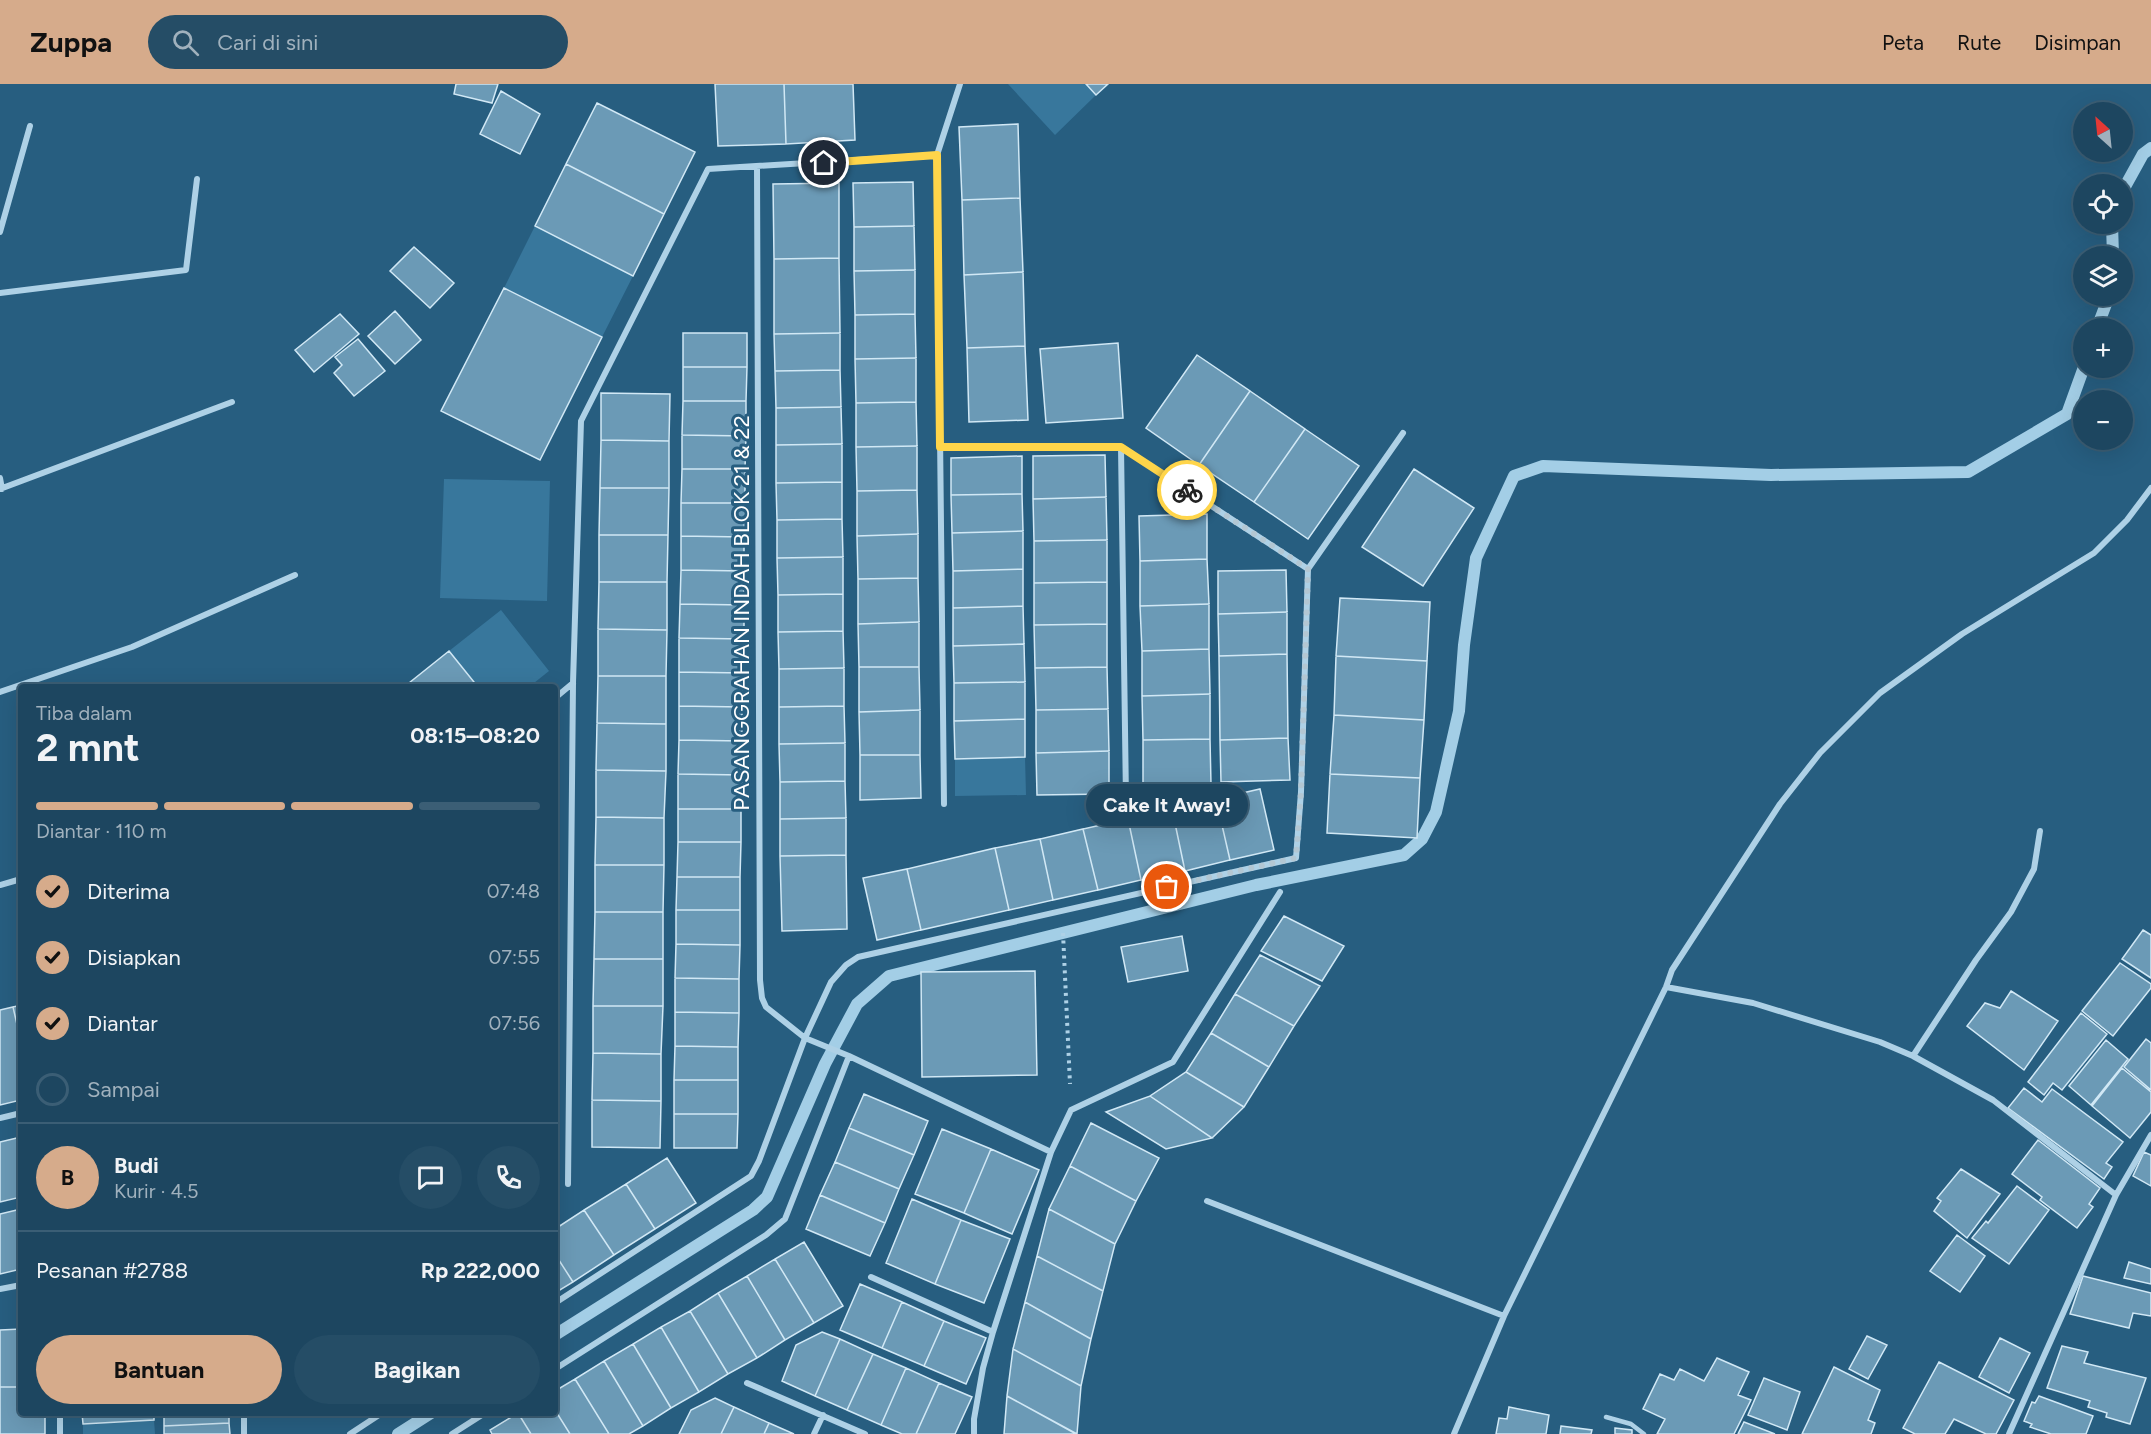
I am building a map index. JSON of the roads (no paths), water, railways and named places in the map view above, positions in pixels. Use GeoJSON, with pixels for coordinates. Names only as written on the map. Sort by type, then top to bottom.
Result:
{"type":"FeatureCollection","features":[{"type":"Feature","properties":{"kind":"street"},"geometry":{"type":"LineString","coordinates":[[944,804],[937,155],[960,84]]}},
{"type":"Feature","properties":{"kind":"street"},"geometry":{"type":"LineString","coordinates":[[0,232],[30,126]]}},
{"type":"Feature","properties":{"kind":"street"},"geometry":{"type":"LineString","coordinates":[[568,1184],[573,683],[581,421],[708,169],[937,155]]}},
{"type":"Feature","properties":{"kind":"street","name":"PASANGGRAHAN INDAH BLOK 21 & 22"},"geometry":{"type":"LineString","coordinates":[[757,167],[760,980],[762,998],[766,1007],[805,1038],[849,1056],[1051,1152]]}},
{"type":"Feature","properties":{"kind":"street"},"geometry":{"type":"LineString","coordinates":[[0,293],[186,270],[196,179]]}},
{"type":"Feature","properties":{"kind":"street"},"geometry":{"type":"LineString","coordinates":[[0,478],[1,489],[232,402]]}},
{"type":"Feature","properties":{"kind":"street"},"geometry":{"type":"LineString","coordinates":[[558,1301],[751,1176],[759,1161],[805,1038],[831,982],[846,965],[858,957],[1296,858],[1301,792],[1308,569],[1403,433]]}},
{"type":"Feature","properties":{"kind":"street"},"geometry":{"type":"LineString","coordinates":[[940,447],[1121,447],[1308,569]]}},
{"type":"Feature","properties":{"kind":"street"},"geometry":{"type":"LineString","coordinates":[[1121,447],[1126,800]]}},
{"type":"Feature","properties":{"kind":"street"},"geometry":{"type":"LineString","coordinates":[[1454,1434],[1504,1316],[1666,987],[1672,970],[1780,804],[1820,753],[1880,693],[1962,634],[2094,553],[2127,520],[2151,488]]}},
{"type":"Feature","properties":{"kind":"street"},"geometry":{"type":"LineString","coordinates":[[23,684],[132,647],[295,575]]}},
{"type":"Feature","properties":{"kind":"street"},"geometry":{"type":"LineString","coordinates":[[558,696],[573,683]]}},
{"type":"Feature","properties":{"kind":"street"},"geometry":{"type":"LineString","coordinates":[[0,692],[18,686]]}},
{"type":"Feature","properties":{"kind":"street"},"geometry":{"type":"LineString","coordinates":[[1913,1056],[1976,960],[2011,912],[2034,868],[2040,831]]}},
{"type":"Feature","properties":{"kind":"street"},"geometry":{"type":"LineString","coordinates":[[0,885],[18,880]]}},
{"type":"Feature","properties":{"kind":"street"},"geometry":{"type":"LineString","coordinates":[[975,1434],[974,1419],[983,1368],[993,1332],[1051,1152],[1071,1110],[1173,1062],[1280,892]]}},
{"type":"Feature","properties":{"kind":"street"},"geometry":{"type":"LineString","coordinates":[[1666,987],[1753,1003],[1880,1042],[1913,1056],[1993,1100],[2116,1196]]}},
{"type":"Feature","properties":{"kind":"street"},"geometry":{"type":"LineString","coordinates":[[558,1367],[766,1235],[785,1219],[849,1056]]}},
{"type":"Feature","properties":{"kind":"street"},"geometry":{"type":"LineString","coordinates":[[0,1118],[18,1114]]}},
{"type":"Feature","properties":{"kind":"street"},"geometry":{"type":"LineString","coordinates":[[2009,1434],[2116,1196],[2151,1135]]}},
{"type":"Feature","properties":{"kind":"street"},"geometry":{"type":"LineString","coordinates":[[1208,1201],[1504,1316]]}},
{"type":"Feature","properties":{"kind":"street"},"geometry":{"type":"LineString","coordinates":[[871,1277],[993,1332]]}},
{"type":"Feature","properties":{"kind":"street"},"geometry":{"type":"LineString","coordinates":[[0,1289],[18,1286]]}},
{"type":"Feature","properties":{"kind":"street"},"geometry":{"type":"LineString","coordinates":[[747,1383],[865,1434]]}},
{"type":"Feature","properties":{"kind":"street"},"geometry":{"type":"LineString","coordinates":[[814,1434],[823,1415]]}},
{"type":"Feature","properties":{"kind":"street"},"geometry":{"type":"LineString","coordinates":[[60,1416],[60,1434]]}},
{"type":"Feature","properties":{"kind":"street"},"geometry":{"type":"LineString","coordinates":[[244,1416],[244,1434]]}},
{"type":"Feature","properties":{"kind":"street"},"geometry":{"type":"LineString","coordinates":[[350,1434],[377,1416]]}},
{"type":"Feature","properties":{"kind":"street"},"geometry":{"type":"LineString","coordinates":[[452,1434],[480,1416]]}},
{"type":"Feature","properties":{"kind":"lane"},"geometry":{"type":"LineString","coordinates":[[1606,1417],[1631,1424],[1644,1434]]}},
{"type":"Feature","properties":{"kind":"waterway"},"geometry":{"type":"LineString","coordinates":[[2132,174],[2143,154],[2151,148]]}},
{"type":"Feature","properties":{"kind":"waterway"},"geometry":{"type":"LineString","coordinates":[[2112,234],[2113,246]]}},
{"type":"Feature","properties":{"kind":"waterway"},"geometry":{"type":"LineString","coordinates":[[2101,318],[2105,306]]}},
{"type":"Feature","properties":{"kind":"waterway"},"geometry":{"type":"LineString","coordinates":[[558,1333],[753,1210],[767,1197],[825,1064],[857,1004],[889,976],[1256,885],[1404,855],[1422,839],[1436,812],[1459,711],[1464,645],[1476,558],[1514,476],[1543,466],[1771,475],[1968,472],[2067,414],[2080,378]]}},
{"type":"Feature","properties":{"kind":"waterway"},"geometry":{"type":"LineString","coordinates":[[398,1434],[426,1416]]}},
{"type":"Feature","properties":{"kind":"place","name":"Cake It Away!"},"geometry":{"type":"Point","coordinates":[1167,887]}}]}
